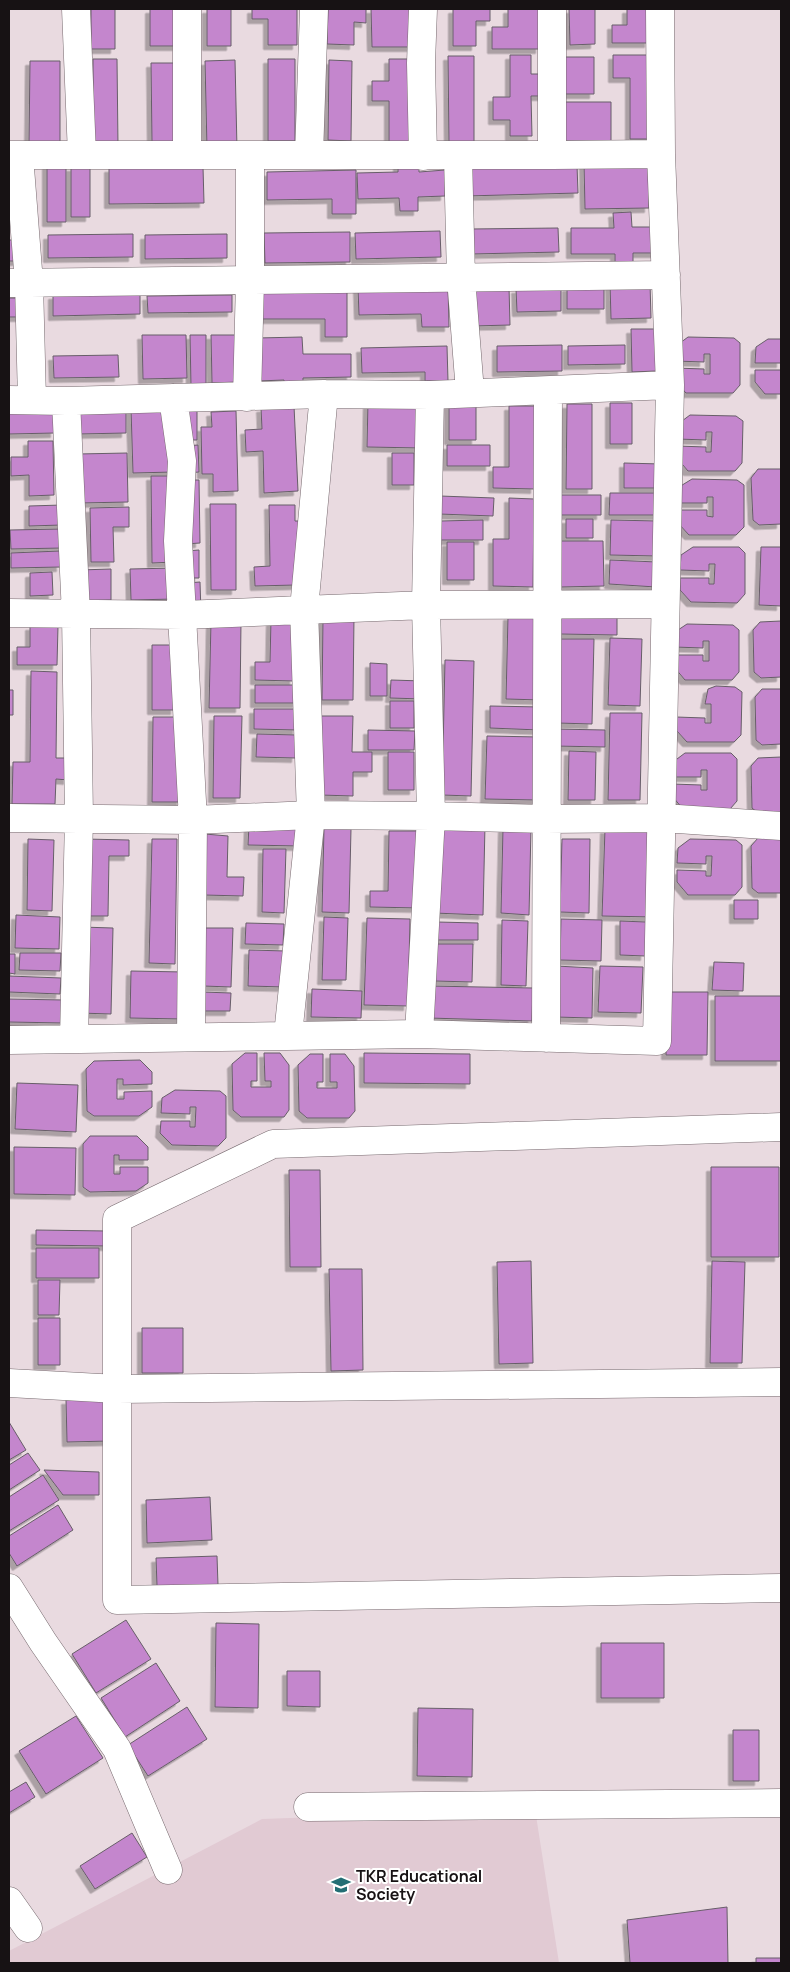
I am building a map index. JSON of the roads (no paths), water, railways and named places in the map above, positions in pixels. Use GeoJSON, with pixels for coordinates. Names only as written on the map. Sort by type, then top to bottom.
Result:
{"type":"FeatureCollection","features":[{"type":"Feature","properties":{"kind":"street"},"geometry":{"type":"LineString","coordinates":[[76,9],[82,155]]}},
{"type":"Feature","properties":{"kind":"street"},"geometry":{"type":"LineString","coordinates":[[187,9],[187,155]]}},
{"type":"Feature","properties":{"kind":"street"},"geometry":{"type":"LineString","coordinates":[[309,155],[314,9]]}},
{"type":"Feature","properties":{"kind":"street"},"geometry":{"type":"LineString","coordinates":[[423,9],[421,64],[423,156]]}},
{"type":"Feature","properties":{"kind":"street"},"geometry":{"type":"LineString","coordinates":[[552,9],[552,155]]}},
{"type":"Feature","properties":{"kind":"street"},"geometry":{"type":"LineString","coordinates":[[9,1040],[419,1034],[657,1041],[664,604],[670,385],[661,154],[660,9]]}},
{"type":"Feature","properties":{"kind":"street"},"geometry":{"type":"LineString","coordinates":[[661,154],[458,156],[14,155],[19,283],[20,400],[66,401],[324,394],[430,395],[670,385]]}},
{"type":"Feature","properties":{"kind":"street"},"geometry":{"type":"LineString","coordinates":[[248,397],[250,155]]}},
{"type":"Feature","properties":{"kind":"street"},"geometry":{"type":"LineString","coordinates":[[458,156],[461,278],[470,392]]}},
{"type":"Feature","properties":{"kind":"street"},"geometry":{"type":"LineString","coordinates":[[19,283],[666,276]]}},
{"type":"Feature","properties":{"kind":"street"},"geometry":{"type":"LineString","coordinates":[[546,1038],[548,391]]}},
{"type":"Feature","properties":{"kind":"street"},"geometry":{"type":"LineString","coordinates":[[288,1035],[311,815],[304,609],[324,394]]}},
{"type":"Feature","properties":{"kind":"street"},"geometry":{"type":"LineString","coordinates":[[419,1034],[432,816],[426,605],[430,395]]}},
{"type":"Feature","properties":{"kind":"street"},"geometry":{"type":"LineString","coordinates":[[173,398],[182,462],[178,542],[193,820],[191,1037]]}},
{"type":"Feature","properties":{"kind":"street"},"geometry":{"type":"LineString","coordinates":[[66,401],[76,614],[79,818],[74,1039]]}},
{"type":"Feature","properties":{"kind":"street"},"geometry":{"type":"LineString","coordinates":[[9,613],[183,615],[426,605],[664,604]]}},
{"type":"Feature","properties":{"kind":"street"},"geometry":{"type":"LineString","coordinates":[[9,818],[193,820],[311,815],[546,819],[662,818],[781,826]]}},
{"type":"Feature","properties":{"kind":"street"},"geometry":{"type":"LineString","coordinates":[[781,1127],[273,1144],[117,1219],[117,1600],[781,1588]]}},
{"type":"Feature","properties":{"kind":"street"},"geometry":{"type":"LineString","coordinates":[[9,1383],[118,1389],[781,1382]]}},
{"type":"Feature","properties":{"kind":"street"},"geometry":{"type":"LineString","coordinates":[[9,1588],[43,1642],[117,1749],[168,1870]]}},
{"type":"Feature","properties":{"kind":"street"},"geometry":{"type":"LineString","coordinates":[[308,1807],[781,1803]]}},
{"type":"Feature","properties":{"kind":"street"},"geometry":{"type":"LineString","coordinates":[[9,1901],[28,1928]]}},
{"type":"Feature","properties":{"kind":"place","name":"TKR Educational Society"},"geometry":{"type":"Point","coordinates":[341,1885]}}]}
